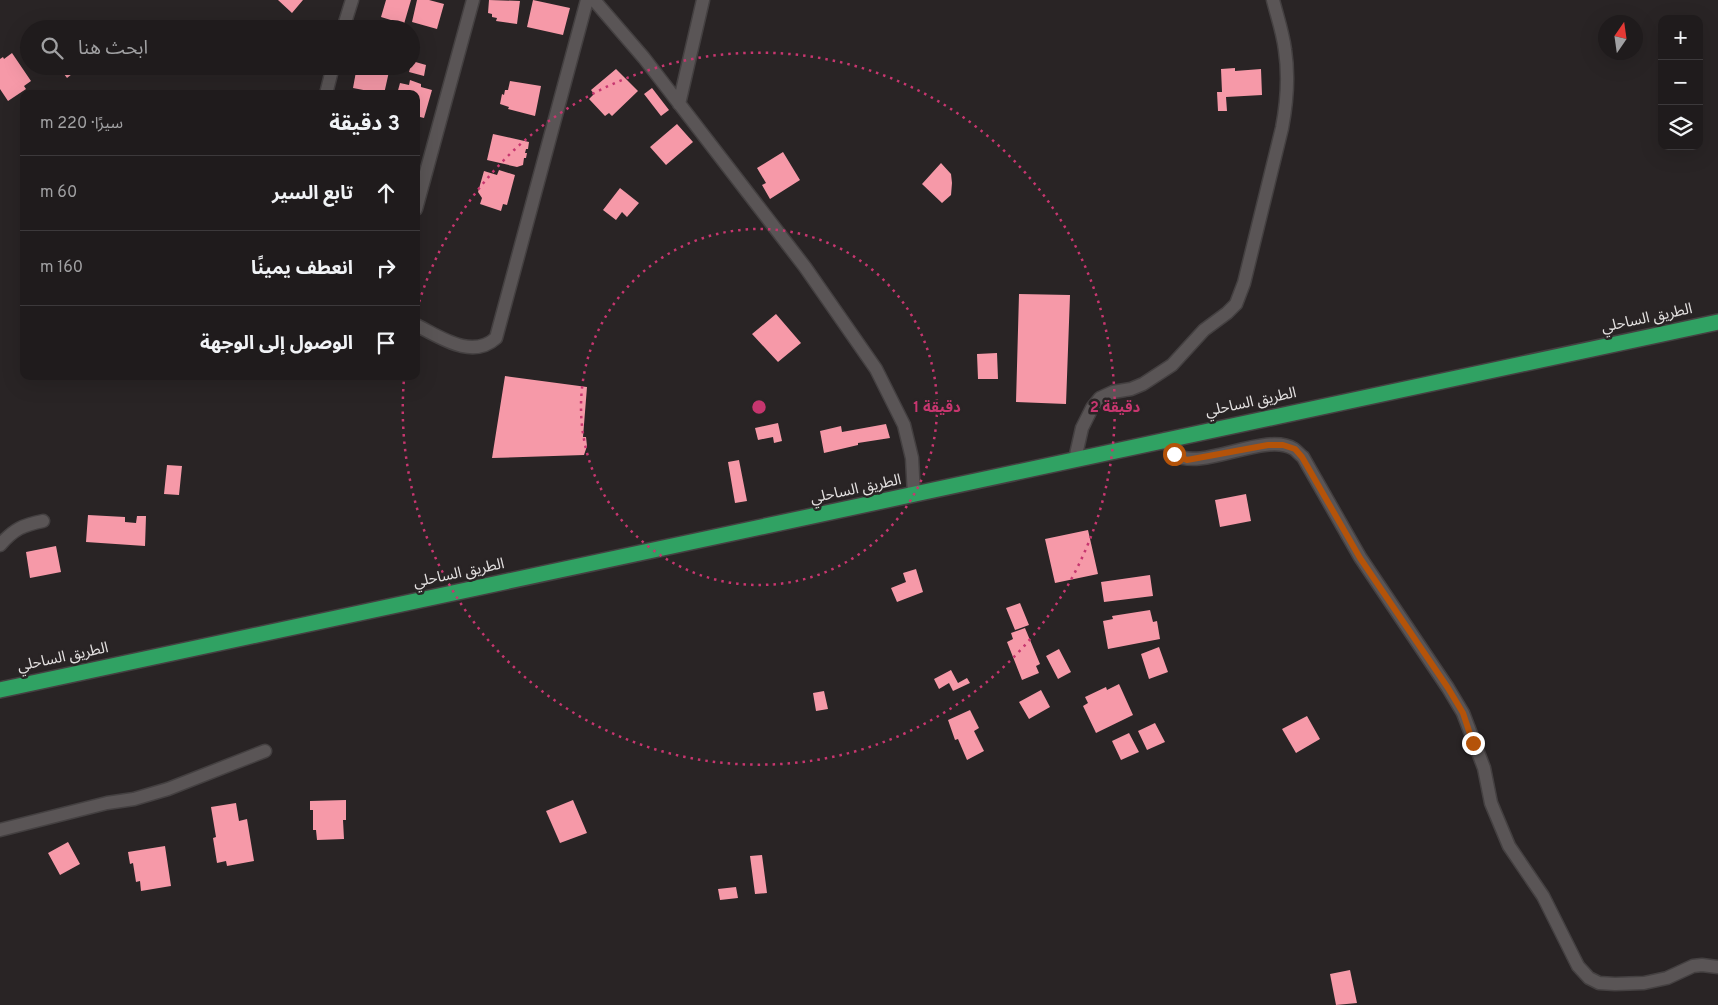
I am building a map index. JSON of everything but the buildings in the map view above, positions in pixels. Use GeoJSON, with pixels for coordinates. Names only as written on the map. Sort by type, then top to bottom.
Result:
{"type":"FeatureCollection","features":[{"type":"Feature","properties":{"kind":"highway","name":"الطريق الساحلي"},"geometry":{"type":"LineString","coordinates":[[0,690],[1718,322]]}},
{"type":"Feature","properties":{"kind":"street"},"geometry":{"type":"LineString","coordinates":[[346,20],[352,0]]}},
{"type":"Feature","properties":{"kind":"street"},"geometry":{"type":"LineString","coordinates":[[420,176],[472,0]]}},
{"type":"Feature","properties":{"kind":"street"},"geometry":{"type":"LineString","coordinates":[[420,327],[457,346],[482,347],[496,338],[587,0]]}},
{"type":"Feature","properties":{"kind":"street"},"geometry":{"type":"LineString","coordinates":[[594,0],[644,58],[805,267],[876,368],[904,425],[912,458],[914,495]]}},
{"type":"Feature","properties":{"kind":"street"},"geometry":{"type":"LineString","coordinates":[[679,104],[703,0]]}},
{"type":"Feature","properties":{"kind":"street"},"geometry":{"type":"LineString","coordinates":[[1075,459],[1082,428],[1092,408],[1100,398],[1113,392],[1143,384],[1172,365],[1204,330],[1236,304],[1249,263],[1286,105],[1287,73],[1285,48],[1273,0]]}},
{"type":"Feature","properties":{"kind":"street"},"geometry":{"type":"LineString","coordinates":[[327,90],[330,75]]}},
{"type":"Feature","properties":{"kind":"street"},"geometry":{"type":"LineString","coordinates":[[1165,439],[1174,454],[1187,460],[1268,445],[1283,445],[1295,449],[1302,457],[1360,558],[1463,713],[1484,768],[1491,803],[1509,846],[1543,896],[1578,966],[1589,978],[1599,982],[1615,984],[1644,983],[1666,978],[1693,966],[1718,967]]}},
{"type":"Feature","properties":{"kind":"street"},"geometry":{"type":"LineString","coordinates":[[0,545],[10,533],[26,525],[43,521]]}},
{"type":"Feature","properties":{"kind":"street"},"geometry":{"type":"LineString","coordinates":[[0,830],[107,803],[134,799],[168,789],[265,751]]}},
{"type":"Feature","properties":{"kind":"route"},"geometry":{"type":"LineString","coordinates":[[1174,454],[1187,460],[1268,445],[1283,445],[1295,449],[1302,457],[1360,558],[1448,688],[1463,713],[1473,743]]}}]}
